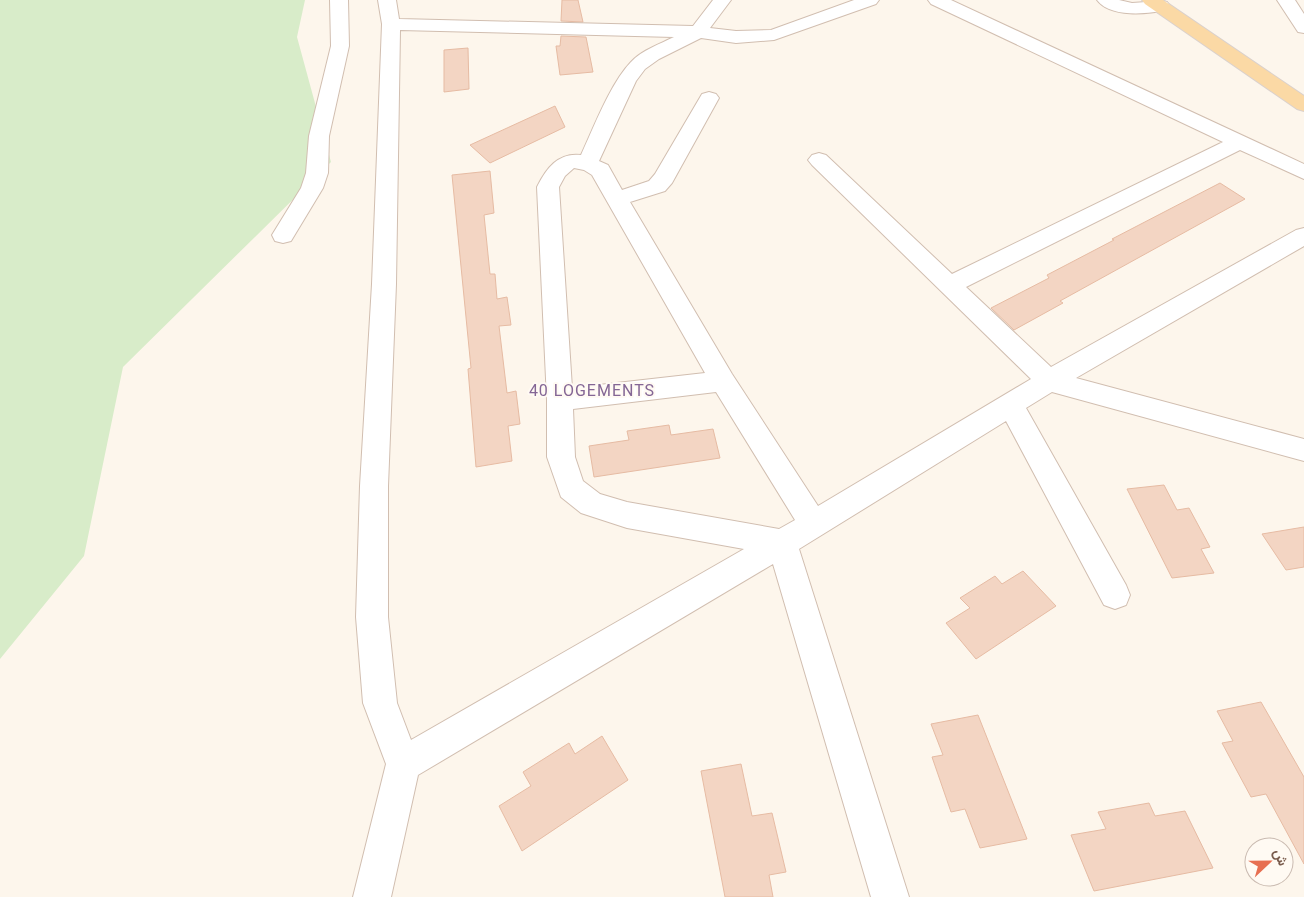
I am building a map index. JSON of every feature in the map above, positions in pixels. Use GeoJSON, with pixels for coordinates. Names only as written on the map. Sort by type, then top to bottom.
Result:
{"type":"FeatureCollection","features":[{"type":"Feature","properties":{"kind":"main road"},"geometry":{"type":"LineString","coordinates":[[1156,3],[1304,105]]}},
{"type":"Feature","properties":{"kind":"street"},"geometry":{"type":"LineString","coordinates":[[283,235],[312,188],[317,173],[319,136],[340,46],[339,0]]}},
{"type":"Feature","properties":{"kind":"street"},"geometry":{"type":"LineString","coordinates":[[588,162],[627,80],[638,65],[698,32],[722,0]]}},
{"type":"Feature","properties":{"kind":"street"},"geometry":{"type":"LineString","coordinates":[[372,897],[403,764],[380,702],[372,617],[374,486],[384,284],[389,12],[698,32],[736,37],[774,35],[870,0]]}},
{"type":"Feature","properties":{"kind":"street"},"geometry":{"type":"LineString","coordinates":[[937,0],[1304,172]]}},
{"type":"Feature","properties":{"kind":"street"},"geometry":{"type":"LineString","coordinates":[[1106,0],[1124,9],[1133,10],[1156,3]]}},
{"type":"Feature","properties":{"kind":"street"},"geometry":{"type":"LineString","coordinates":[[1286,0],[1304,28]]}},
{"type":"Feature","properties":{"kind":"street"},"geometry":{"type":"LineString","coordinates":[[617,199],[657,186],[709,98]]}},
{"type":"Feature","properties":{"kind":"street"},"geometry":{"type":"LineString","coordinates":[[950,285],[1240,142]]}},
{"type":"Feature","properties":{"kind":"street"},"geometry":{"type":"LineString","coordinates":[[819,160],[1049,381],[1304,450]]}},
{"type":"Feature","properties":{"kind":"street"},"geometry":{"type":"LineString","coordinates":[[782,543],[627,515],[592,504],[571,488],[561,457],[560,400],[548,187],[554,172],[569,162],[588,162],[600,170],[723,381],[813,524]]}},
{"type":"Feature","properties":{"kind":"street"},"geometry":{"type":"LineString","coordinates":[[403,764],[782,543],[1049,381],[1304,236]]}},
{"type":"Feature","properties":{"kind":"street"},"geometry":{"type":"LineString","coordinates":[[560,400],[723,381]]}},
{"type":"Feature","properties":{"kind":"street"},"geometry":{"type":"LineString","coordinates":[[1010,404],[1115,595]]}},
{"type":"Feature","properties":{"kind":"street"},"geometry":{"type":"LineString","coordinates":[[782,543],[890,897]]}},
{"type":"Feature","properties":{"kind":"green space"},"geometry":{"type":"Polygon","coordinates":[[[0,0],[305,0],[297,37],[331,162],[123,367],[84,556],[0,659],[0,0]]]}},
{"type":"Feature","properties":{"kind":"building"},"geometry":{"type":"Polygon","coordinates":[[[562,0],[578,0],[583,22],[561,21],[562,0]]]}},
{"type":"Feature","properties":{"kind":"building"},"geometry":{"type":"Polygon","coordinates":[[[561,36],[586,37],[593,72],[560,75],[556,46],[560,46],[561,36]]]}},
{"type":"Feature","properties":{"kind":"building"},"geometry":{"type":"Polygon","coordinates":[[[468,48],[469,89],[444,92],[444,50],[468,48]]]}},
{"type":"Feature","properties":{"kind":"building"},"geometry":{"type":"Polygon","coordinates":[[[555,106],[565,127],[490,163],[470,145],[555,106]]]}},
{"type":"Feature","properties":{"kind":"building"},"geometry":{"type":"Polygon","coordinates":[[[490,171],[494,213],[484,215],[490,274],[495,274],[497,299],[507,297],[511,325],[499,326],[507,393],[516,391],[520,424],[508,426],[512,461],[476,467],[468,369],[471,368],[452,175],[490,171]]]}},
{"type":"Feature","properties":{"kind":"building"},"geometry":{"type":"Polygon","coordinates":[[[1220,183],[1245,199],[1060,301],[1063,303],[1014,330],[991,308],[1049,278],[1047,275],[1114,240],[1112,239],[1220,183]]]}},
{"type":"Feature","properties":{"kind":"building"},"geometry":{"type":"Polygon","coordinates":[[[669,425],[671,435],[713,429],[720,458],[594,477],[589,446],[629,440],[627,431],[669,425]]]}},
{"type":"Feature","properties":{"kind":"building"},"geometry":{"type":"Polygon","coordinates":[[[1164,485],[1177,510],[1189,508],[1210,547],[1201,549],[1214,573],[1172,578],[1127,489],[1164,485]]]}},
{"type":"Feature","properties":{"kind":"building"},"geometry":{"type":"Polygon","coordinates":[[[1304,527],[1304,567],[1286,570],[1262,534],[1304,527]]]}},
{"type":"Feature","properties":{"kind":"building"},"geometry":{"type":"Polygon","coordinates":[[[1023,571],[1056,606],[976,659],[946,623],[970,608],[960,598],[995,576],[1002,584],[1023,571]]]}},
{"type":"Feature","properties":{"kind":"building"},"geometry":{"type":"Polygon","coordinates":[[[1261,702],[1304,777],[1304,864],[1294,846],[1294,837],[1289,837],[1266,794],[1251,797],[1222,743],[1233,741],[1217,711],[1261,702]]]}},
{"type":"Feature","properties":{"kind":"building"},"geometry":{"type":"Polygon","coordinates":[[[978,715],[1027,839],[980,848],[965,809],[951,812],[932,757],[943,755],[931,724],[978,715]]]}},
{"type":"Feature","properties":{"kind":"building"},"geometry":{"type":"Polygon","coordinates":[[[602,736],[628,780],[522,851],[499,806],[531,786],[523,772],[569,743],[575,754],[602,736]]]}},
{"type":"Feature","properties":{"kind":"building"},"geometry":{"type":"Polygon","coordinates":[[[741,764],[752,816],[772,813],[786,872],[769,875],[773,897],[725,897],[701,771],[741,764]]]}},
{"type":"Feature","properties":{"kind":"building"},"geometry":{"type":"Polygon","coordinates":[[[1149,803],[1155,816],[1185,811],[1213,868],[1094,891],[1071,835],[1106,829],[1098,812],[1149,803]]]}},
{"type":"Feature","properties":{"kind":"district","name":"40 LOGEMENTS"},"geometry":{"type":"Point","coordinates":[592,390]}}]}
